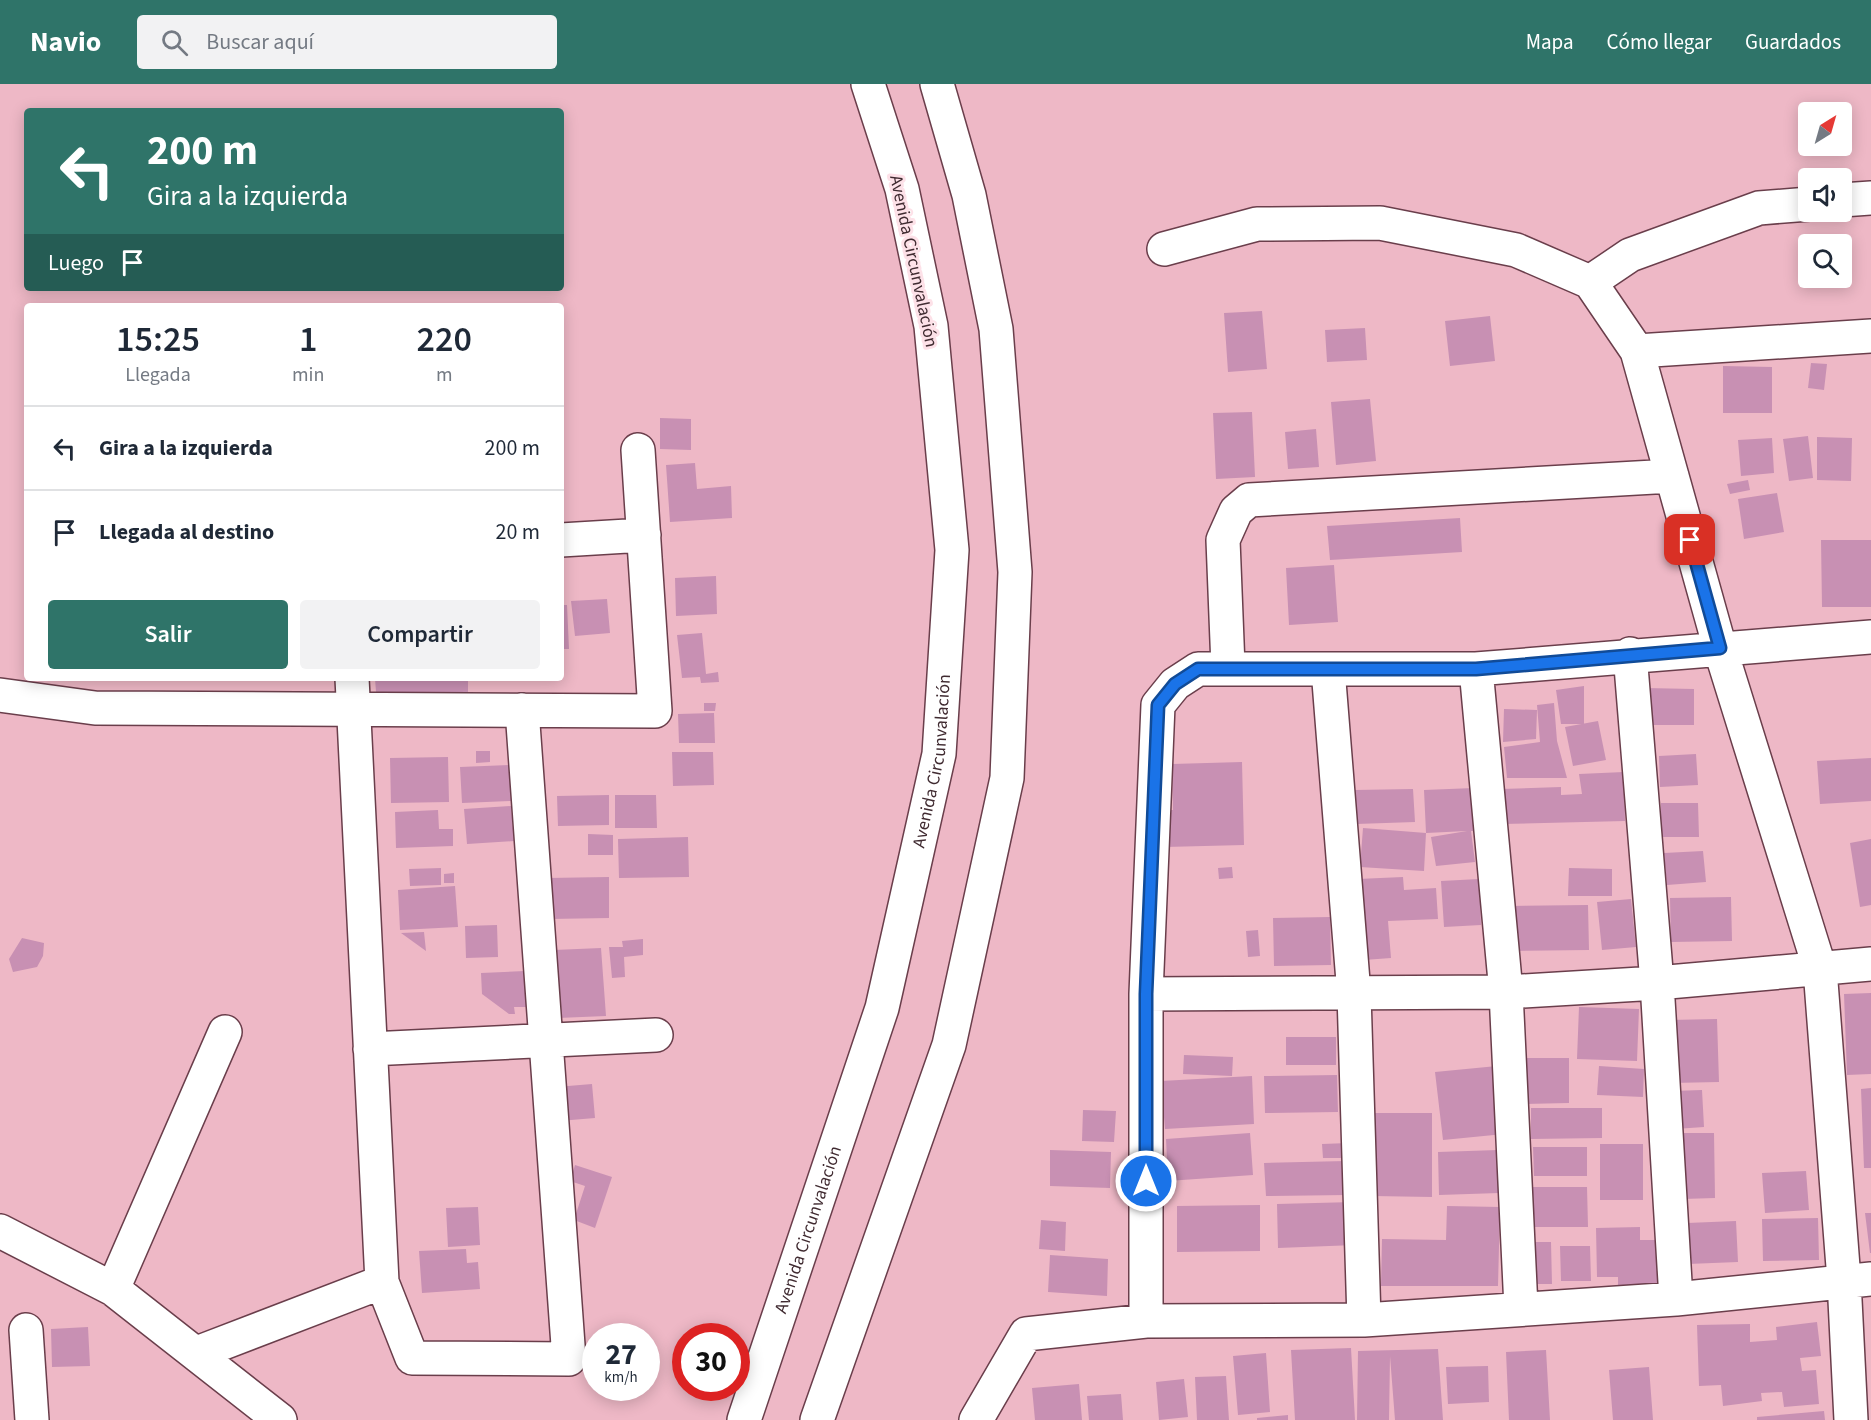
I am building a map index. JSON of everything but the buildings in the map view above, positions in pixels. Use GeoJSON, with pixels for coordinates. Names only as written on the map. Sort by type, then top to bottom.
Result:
{"type":"FeatureCollection","features":[{"type":"Feature","properties":{"kind":"main road","name":"Avenida Circunvalación"},"geometry":{"type":"LineString","coordinates":[[744,1420],[882,1008],[939,754],[952,550],[931,326],[902,189],[868,84]]}},
{"type":"Feature","properties":{"kind":"main road"},"geometry":{"type":"LineString","coordinates":[[817,1420],[949,1045],[1007,778],[1015,572],[996,329],[969,195],[938,84]]}},
{"type":"Feature","properties":{"kind":"main road"},"geometry":{"type":"LineString","coordinates":[[1852,199],[1871,198]]}},
{"type":"Feature","properties":{"kind":"main road"},"geometry":{"type":"LineString","coordinates":[[1590,282],[1630,255],[1759,208],[1798,205]]}},
{"type":"Feature","properties":{"kind":"main road"},"geometry":{"type":"LineString","coordinates":[[1164,249],[1257,224],[1380,223],[1516,250],[1590,282],[1637,351],[1720,648],[1820,969],[1857,1280],[1851,1420]]}},
{"type":"Feature","properties":{"kind":"main road"},"geometry":{"type":"LineString","coordinates":[[1637,351],[1871,336]]}},
{"type":"Feature","properties":{"kind":"main road"},"geometry":{"type":"LineString","coordinates":[[0,695],[95,708],[353,694],[522,710],[655,711],[638,450]]}},
{"type":"Feature","properties":{"kind":"main road"},"geometry":{"type":"LineString","coordinates":[[1228,668],[1223,540],[1236,511],[1249,500],[1672,476]]}},
{"type":"Feature","properties":{"kind":"main road"},"geometry":{"type":"LineString","coordinates":[[564,540],[644,535]]}},
{"type":"Feature","properties":{"kind":"main road"},"geometry":{"type":"LineString","coordinates":[[1146,1321],[1146,994],[1158,705],[1175,684],[1198,669],[1476,669],[1630,654],[1871,637]]}},
{"type":"Feature","properties":{"kind":"main road"},"geometry":{"type":"LineString","coordinates":[[1630,654],[1657,983],[1676,1299]]}},
{"type":"Feature","properties":{"kind":"main road"},"geometry":{"type":"LineString","coordinates":[[1328,669],[1354,994],[1364,1320]]}},
{"type":"Feature","properties":{"kind":"main road"},"geometry":{"type":"LineString","coordinates":[[1476,669],[1506,992],[1521,1308]]}},
{"type":"Feature","properties":{"kind":"main road"},"geometry":{"type":"LineString","coordinates":[[353,694],[382,1282],[412,1358],[569,1359],[522,710]]}},
{"type":"Feature","properties":{"kind":"main road"},"geometry":{"type":"LineString","coordinates":[[1146,994],[1506,992],[1657,983],[1871,964]]}},
{"type":"Feature","properties":{"kind":"main road"},"geometry":{"type":"LineString","coordinates":[[113,1289],[225,1032]]}},
{"type":"Feature","properties":{"kind":"main road"},"geometry":{"type":"LineString","coordinates":[[370,1049],[656,1035]]}},
{"type":"Feature","properties":{"kind":"main road"},"geometry":{"type":"LineString","coordinates":[[0,1231],[113,1289],[280,1420]]}},
{"type":"Feature","properties":{"kind":"main road"},"geometry":{"type":"LineString","coordinates":[[976,1420],[1026,1334],[1146,1321],[1364,1320],[1676,1299],[1857,1280]]}},
{"type":"Feature","properties":{"kind":"main road"},"geometry":{"type":"LineString","coordinates":[[197,1353],[382,1282]]}},
{"type":"Feature","properties":{"kind":"main road"},"geometry":{"type":"LineString","coordinates":[[26,1330],[32,1420]]}},
{"type":"Feature","properties":{"kind":"route"},"geometry":{"type":"LineString","coordinates":[[1146,1181],[1146,994],[1158,705],[1175,684],[1198,669],[1476,669],[1720,648],[1690,540]]}}]}
